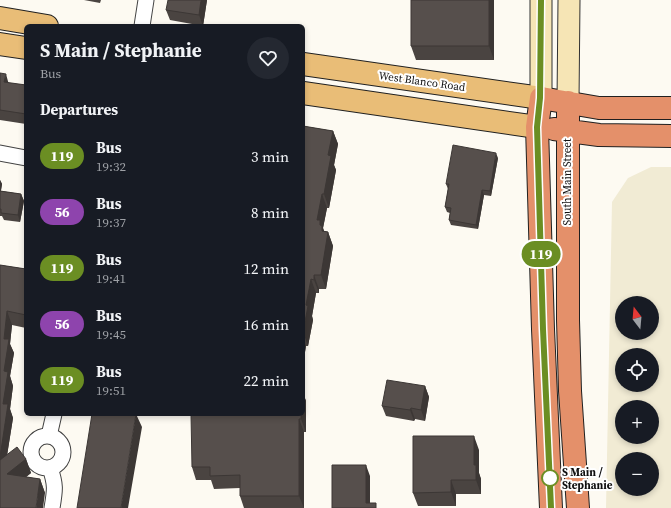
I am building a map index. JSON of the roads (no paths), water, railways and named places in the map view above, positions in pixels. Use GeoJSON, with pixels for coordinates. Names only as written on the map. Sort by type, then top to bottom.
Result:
{"type":"FeatureCollection","features":[{"type":"Feature","properties":{"kind":"highway"},"geometry":{"type":"LineString","coordinates":[[551,508],[543,329],[537,127],[540,98],[599,108],[671,108]]}},
{"type":"Feature","properties":{"kind":"highway","name":"South Main Street"},"geometry":{"type":"LineString","coordinates":[[568,102],[568,320],[570,391],[578,508]]}},
{"type":"Feature","properties":{"kind":"highway"},"geometry":{"type":"LineString","coordinates":[[537,127],[601,135],[671,136]]}},
{"type":"Feature","properties":{"kind":"main road"},"geometry":{"type":"LineString","coordinates":[[540,98],[541,0]]}},
{"type":"Feature","properties":{"kind":"main road","name":"South Main Street"},"geometry":{"type":"LineString","coordinates":[[568,102],[569,0]]}},
{"type":"Feature","properties":{"kind":"main road"},"geometry":{"type":"LineString","coordinates":[[0,18],[35,24]]}},
{"type":"Feature","properties":{"kind":"main road"},"geometry":{"type":"LineString","coordinates":[[0,44],[24,48]]}},
{"type":"Feature","properties":{"kind":"main road","name":"West Blanco Road"},"geometry":{"type":"LineString","coordinates":[[305,64],[540,98]]}},
{"type":"Feature","properties":{"kind":"main road"},"geometry":{"type":"LineString","coordinates":[[305,93],[537,127]]}},
{"type":"Feature","properties":{"kind":"street"},"geometry":{"type":"LineString","coordinates":[[142,24],[146,0]]}},
{"type":"Feature","properties":{"kind":"street"},"geometry":{"type":"LineString","coordinates":[[0,153],[24,158]]}},
{"type":"Feature","properties":{"kind":"street"},"geometry":{"type":"LineString","coordinates":[[49,436],[54,416]]}},
{"type":"Feature","properties":{"kind":"street"},"geometry":{"type":"LineString","coordinates":[[44,436],[49,436],[59,442],[63,452],[59,462],[50,468],[45,468],[36,464],[31,455],[31,450],[35,441],[44,436]]}},
{"type":"Feature","properties":{"kind":"street"},"geometry":{"type":"LineString","coordinates":[[50,468],[55,480],[52,508]]}},
{"type":"Feature","properties":{"kind":"place","name":"S Main / Stephanie"},"geometry":{"type":"Point","coordinates":[550,478]}}]}
